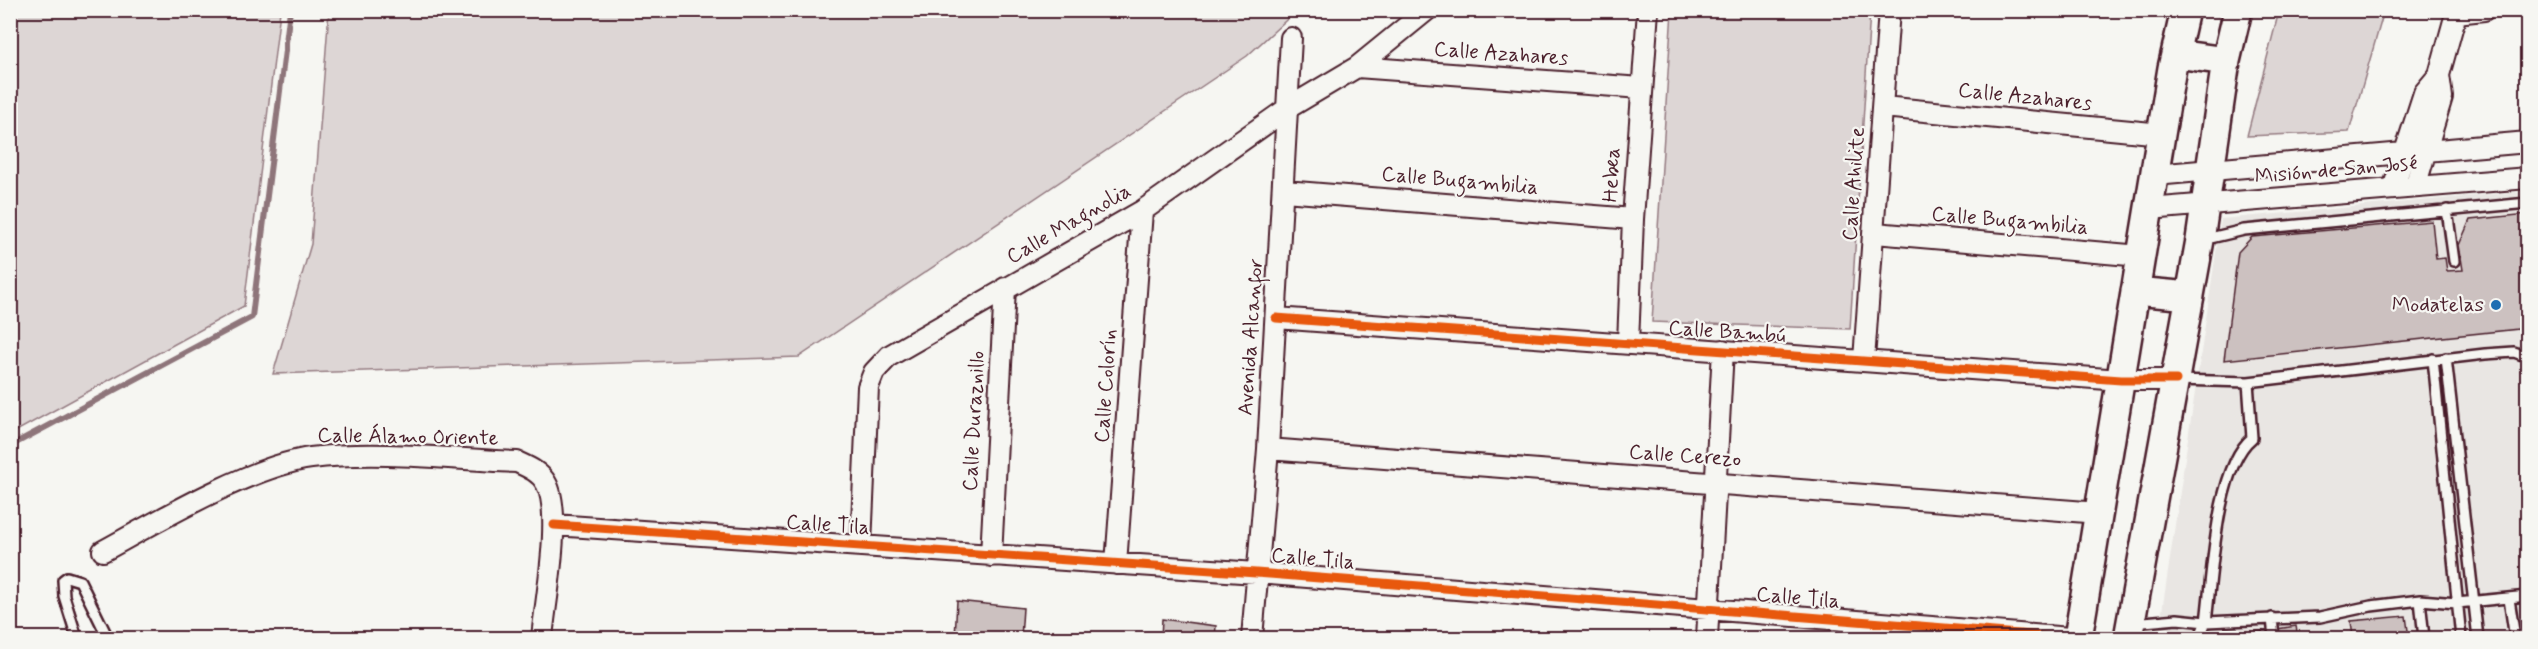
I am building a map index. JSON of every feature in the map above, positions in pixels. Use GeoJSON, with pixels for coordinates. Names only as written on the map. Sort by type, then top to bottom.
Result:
{"type":"FeatureCollection","features":[{"type":"Feature","properties":{"kind":"street","name":"Calle Magnolia"},"geometry":{"type":"LineString","coordinates":[[861,545],[868,387],[874,372],[901,347],[1142,211],[1288,108],[1357,67],[1427,10]]}},
{"type":"Feature","properties":{"kind":"street","name":"Hebea"},"geometry":{"type":"LineString","coordinates":[[1628,343],[1633,219],[1648,10]]}},
{"type":"Feature","properties":{"kind":"street","name":"Calle Ahilite"},"geometry":{"type":"LineString","coordinates":[[1864,360],[1875,233],[1889,10]]}},
{"type":"Feature","properties":{"kind":"street"},"geometry":{"type":"LineString","coordinates":[[2078,639],[2141,256],[2185,10]]}},
{"type":"Feature","properties":{"kind":"street"},"geometry":{"type":"LineString","coordinates":[[2129,631],[2200,240],[2226,61],[2238,10]]}},
{"type":"Feature","properties":{"kind":"street"},"geometry":{"type":"LineString","coordinates":[[2415,187],[2442,97],[2439,75],[2457,12],[2484,10]]}},
{"type":"Feature","properties":{"kind":"street","name":"Avenida Alcanfor"},"geometry":{"type":"LineString","coordinates":[[1252,639],[1268,449],[1291,38]]}},
{"type":"Feature","properties":{"kind":"street"},"geometry":{"type":"LineString","coordinates":[[2176,54],[2226,61]]}},
{"type":"Feature","properties":{"kind":"street","name":"Calle Azahares"},"geometry":{"type":"LineString","coordinates":[[1357,67],[1641,88]]}},
{"type":"Feature","properties":{"kind":"street"},"geometry":{"type":"LineString","coordinates":[[2393,189],[2424,93],[2439,75]]}},
{"type":"Feature","properties":{"kind":"street","name":"Calle Azahares"},"geometry":{"type":"LineString","coordinates":[[1883,107],[2162,134]]}},
{"type":"Feature","properties":{"kind":"street","name":"Misión de San José"},"geometry":{"type":"LineString","coordinates":[[2155,175],[2210,172],[2528,142]]}},
{"type":"Feature","properties":{"kind":"street","name":"Misión de San José"},"geometry":{"type":"LineString","coordinates":[[2149,209],[2528,178]]}},
{"type":"Feature","properties":{"kind":"street","name":"Calle Bugambilia"},"geometry":{"type":"LineString","coordinates":[[1284,191],[1633,219]]}},
{"type":"Feature","properties":{"kind":"street","name":"Calle Colorín"},"geometry":{"type":"LineString","coordinates":[[1116,564],[1142,211]]}},
{"type":"Feature","properties":{"kind":"street","name":"Calle Bugambilia"},"geometry":{"type":"LineString","coordinates":[[1875,233],[2141,256]]}},
{"type":"Feature","properties":{"kind":"street","name":"Calle Duraznillo"},"geometry":{"type":"LineString","coordinates":[[991,556],[1005,288]]}},
{"type":"Feature","properties":{"kind":"street"},"geometry":{"type":"LineString","coordinates":[[2136,291],[2190,296]]}},
{"type":"Feature","properties":{"kind":"street","name":"Calle Bambú"},"geometry":{"type":"LineString","coordinates":[[1276,318],[2121,380],[2176,380]]}},
{"type":"Feature","properties":{"kind":"street"},"geometry":{"type":"LineString","coordinates":[[1707,639],[1723,350]]}},
{"type":"Feature","properties":{"kind":"street","name":"Calle Cerezo"},"geometry":{"type":"LineString","coordinates":[[1268,449],[2099,513]]}},
{"type":"Feature","properties":{"kind":"street","name":"Calle Álamo Oriente"},"geometry":{"type":"LineString","coordinates":[[103,551],[157,522],[260,473],[310,458],[393,457],[517,462],[534,469],[546,481],[551,494],[554,525]]}},
{"type":"Feature","properties":{"kind":"street"},"geometry":{"type":"LineString","coordinates":[[542,639],[554,525]]}},
{"type":"Feature","properties":{"kind":"street","name":"Calle Tila"},"geometry":{"type":"LineString","coordinates":[[554,525],[1256,573],[1710,608],[2070,639]]}},
{"type":"Feature","properties":{"kind":"lane"},"geometry":{"type":"LineString","coordinates":[[2200,240],[2244,230],[2528,204]]}},
{"type":"Feature","properties":{"kind":"lane"},"geometry":{"type":"LineString","coordinates":[[2447,210],[2454,261]]}},
{"type":"Feature","properties":{"kind":"lane"},"geometry":{"type":"LineString","coordinates":[[2176,380],[2248,382],[2433,359],[2514,352],[2528,357]]}},
{"type":"Feature","properties":{"kind":"lane"},"geometry":{"type":"LineString","coordinates":[[2446,358],[2478,639]]}},
{"type":"Feature","properties":{"kind":"lane"},"geometry":{"type":"LineString","coordinates":[[2433,359],[2461,639]]}},
{"type":"Feature","properties":{"kind":"lane"},"geometry":{"type":"LineString","coordinates":[[2199,639],[2206,622],[2224,492],[2234,460],[2242,446],[2252,438],[2248,382]]}},
{"type":"Feature","properties":{"kind":"lane"},"geometry":{"type":"LineString","coordinates":[[76,639],[64,596],[63,580],[73,576],[80,581],[108,639]]}},
{"type":"Feature","properties":{"kind":"lane"},"geometry":{"type":"LineString","coordinates":[[2129,631],[2177,619],[2206,622],[2320,616],[2371,606],[2420,600],[2457,603],[2528,596]]}},
{"type":"Feature","properties":{"kind":"lane"},"geometry":{"type":"LineString","coordinates":[[2510,599],[2515,639]]}},
{"type":"Feature","properties":{"kind":"lane"},"geometry":{"type":"LineString","coordinates":[[2420,600],[2424,639]]}},
{"type":"Feature","properties":{"kind":"lane"},"geometry":{"type":"LineString","coordinates":[[2272,618],[2274,639]]}},
{"type":"Feature","properties":{"kind":"shaded area"},"geometry":{"type":"Polygon","coordinates":[[[11,10],[280,11],[244,306],[11,434],[11,10]]]}},
{"type":"Feature","properties":{"kind":"shaded area"},"geometry":{"type":"Polygon","coordinates":[[[329,10],[1296,11],[1247,56],[799,357],[273,374],[311,244],[329,10]]]}},
{"type":"Feature","properties":{"kind":"shaded area"},"geometry":{"type":"Polygon","coordinates":[[[1672,11],[1870,11],[1850,329],[1652,322],[1672,11]]]}},
{"type":"Feature","properties":{"kind":"shaded area"},"geometry":{"type":"Polygon","coordinates":[[[2279,11],[2384,11],[2349,132],[2247,136],[2279,11]]]}},
{"type":"Feature","properties":{"kind":"shaded area"},"geometry":{"type":"Polygon","coordinates":[[[2527,191],[2527,638],[2158,638],[2221,219],[2527,191]]]}},
{"type":"Feature","properties":{"kind":"building"},"geometry":{"type":"Polygon","coordinates":[[[2528,214],[2528,328],[2224,360],[2238,252],[2252,237],[2432,221],[2436,259],[2445,258],[2447,271],[2463,270],[2459,245],[2470,220],[2528,214]]]}},
{"type":"Feature","properties":{"kind":"building"},"geometry":{"type":"Polygon","coordinates":[[[957,601],[1023,608],[1021,638],[955,638],[957,601]]]}},
{"type":"Feature","properties":{"kind":"building"},"geometry":{"type":"Polygon","coordinates":[[[2406,616],[2409,638],[2353,638],[2351,621],[2406,616]]]}},
{"type":"Feature","properties":{"kind":"building"},"geometry":{"type":"Polygon","coordinates":[[[1162,619],[1216,626],[1215,638],[1161,638],[1162,619]]]}},
{"type":"Feature","properties":{"kind":"building"},"geometry":{"type":"Polygon","coordinates":[[[2296,626],[2298,638],[2278,638],[2277,629],[2296,626]]]}},
{"type":"Feature","properties":{"kind":"building"},"geometry":{"type":"Polygon","coordinates":[[[2262,631],[2263,638],[2216,638],[2216,636],[2262,631]]]}},
{"type":"Feature","properties":{"kind":"waterway"},"geometry":{"type":"LineString","coordinates":[[10,446],[252,317],[290,10]]}},
{"type":"Feature","properties":{"kind":"cycle path"},"geometry":{"type":"LineString","coordinates":[[1276,318],[2121,380],[2176,380]]}},
{"type":"Feature","properties":{"kind":"cycle path"},"geometry":{"type":"LineString","coordinates":[[554,525],[1256,573],[2070,638]]}},
{"type":"Feature","properties":{"kind":"place","name":"Modatelas"},"geometry":{"type":"Point","coordinates":[2496,305]}}]}
